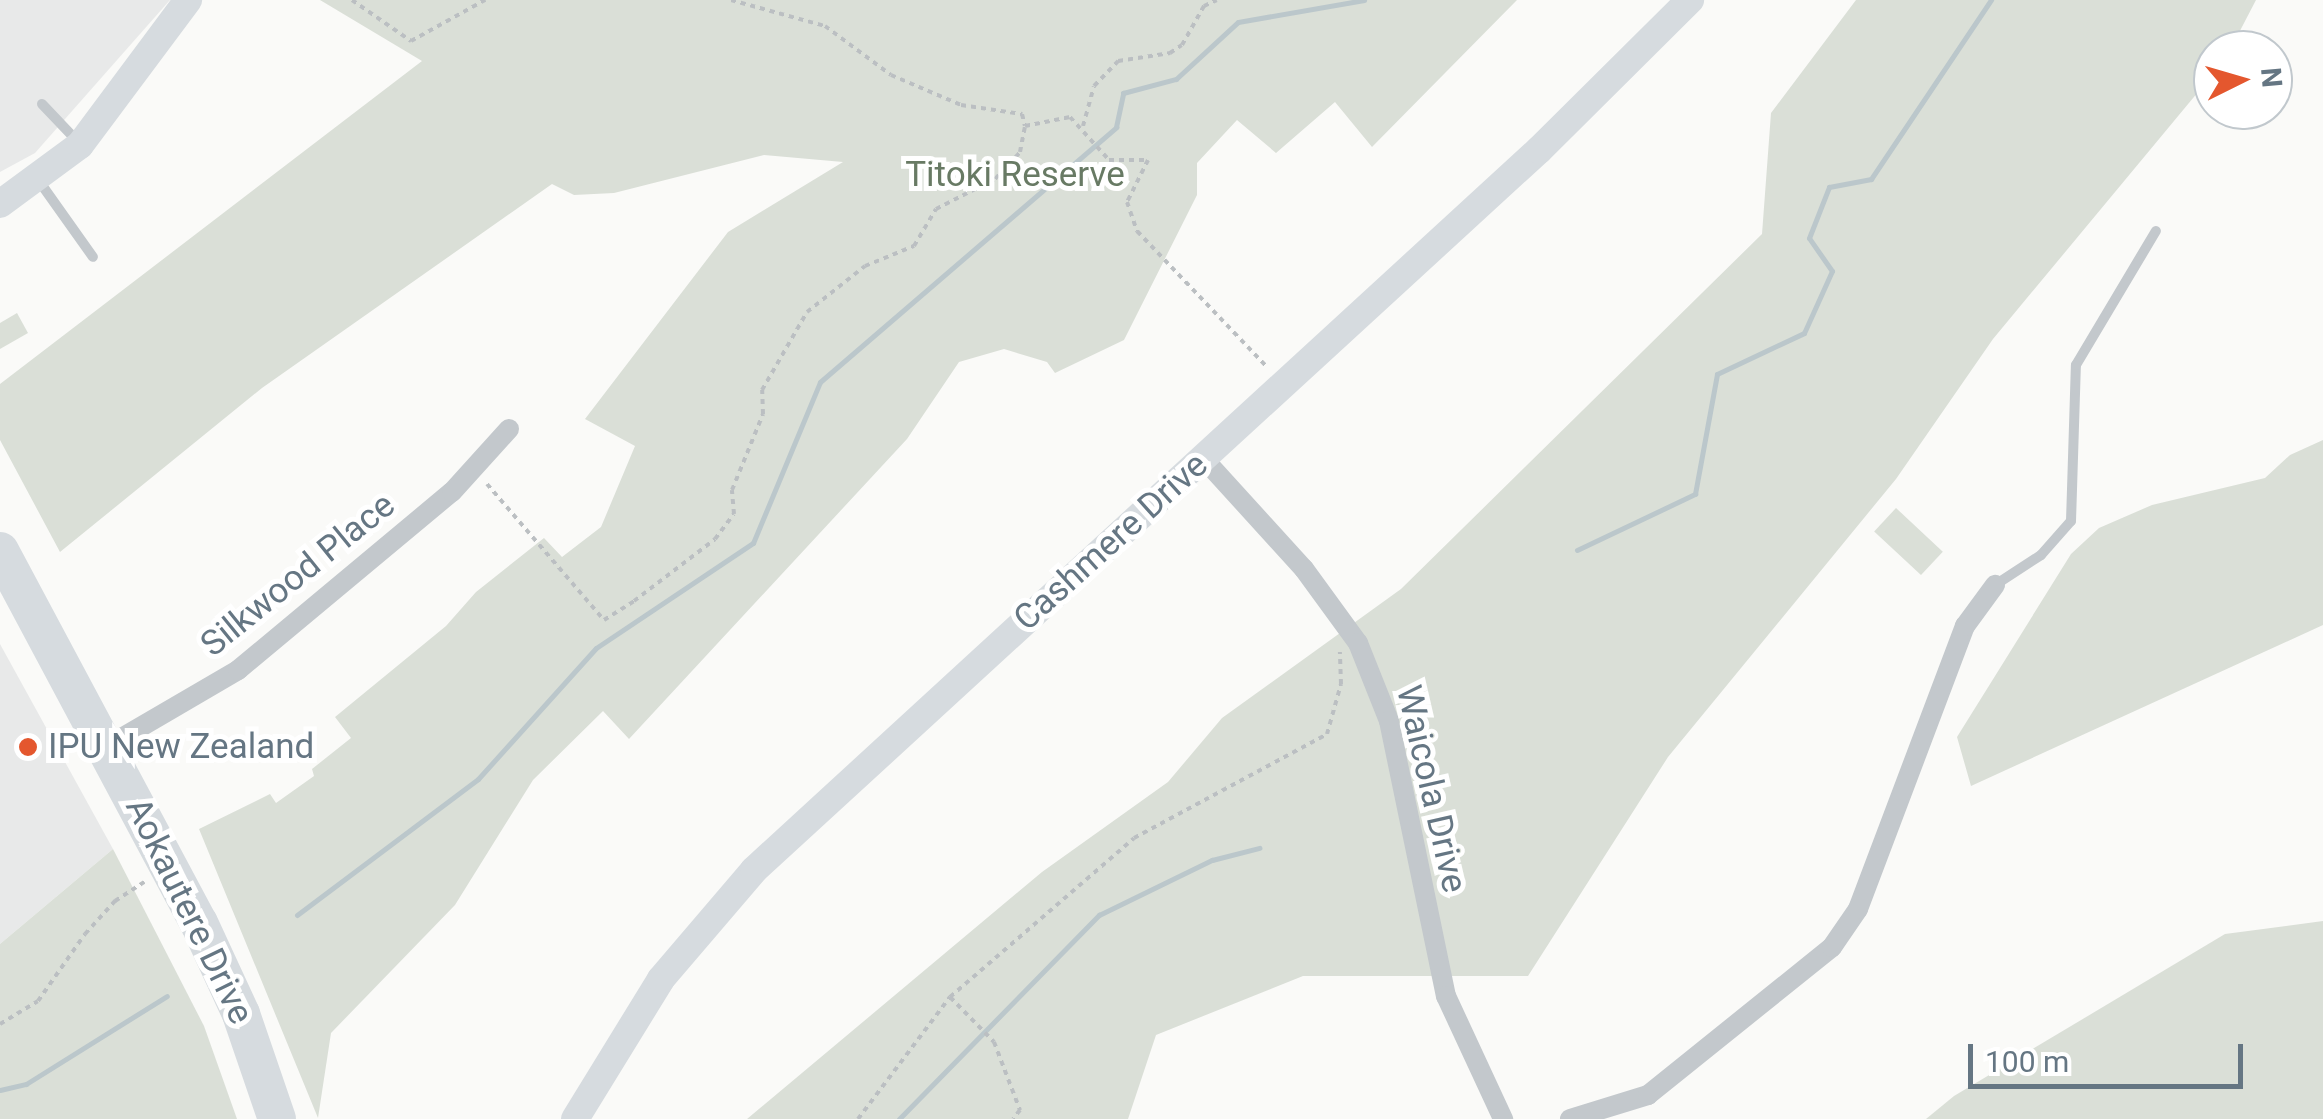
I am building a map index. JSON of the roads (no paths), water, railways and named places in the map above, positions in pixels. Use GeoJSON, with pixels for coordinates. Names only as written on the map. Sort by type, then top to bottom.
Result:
{"type":"FeatureCollection","features":[{"type":"Feature","properties":{"kind":"highway","name":"Aokautere Drive"},"geometry":{"type":"LineString","coordinates":[[0,551],[108,746],[242,1014],[277,1119]]}},
{"type":"Feature","properties":{"kind":"street","name":"Cashmere Drive"},"geometry":{"type":"LineString","coordinates":[[575,1119],[661,980],[716,910],[1628,67],[1690,0]]}},
{"type":"Feature","properties":{"kind":"street"},"geometry":{"type":"LineString","coordinates":[[0,204],[39,181],[80,145],[177,4]]}},
{"type":"Feature","properties":{"kind":"street","name":"Silkwood Place"},"geometry":{"type":"LineString","coordinates":[[108,746],[238,670],[473,469],[509,429]]}},
{"type":"Feature","properties":{"kind":"street","name":"Waicola Drive"},"geometry":{"type":"LineString","coordinates":[[1203,458],[1304,569],[1358,643],[1390,721],[1446,996],[1504,1119]]}},
{"type":"Feature","properties":{"kind":"street"},"geometry":{"type":"LineString","coordinates":[[1570,1119],[1648,1096],[1832,947],[1858,910],[1965,626],[1995,585]]}},
{"type":"Feature","properties":{"kind":"lane"},"geometry":{"type":"LineString","coordinates":[[42,104],[80,145]]}},
{"type":"Feature","properties":{"kind":"lane"},"geometry":{"type":"LineString","coordinates":[[39,181],[63,224],[93,257]]}},
{"type":"Feature","properties":{"kind":"lane"},"geometry":{"type":"LineString","coordinates":[[1995,585],[2041,556],[2072,520],[2076,365],[2156,231]]}},
{"type":"Feature","properties":{"kind":"waterway"},"geometry":{"type":"LineString","coordinates":[[297,915],[478,779],[596,648],[753,543],[820,382],[1116,127],[1123,93],[1176,79],[1238,22],[1364,0]]}},
{"type":"Feature","properties":{"kind":"waterway"},"geometry":{"type":"LineString","coordinates":[[1577,550],[1695,494],[1717,374],[1804,333],[1832,271],[1809,238],[1829,187],[1871,179],[1991,0]]}},
{"type":"Feature","properties":{"kind":"waterway"},"geometry":{"type":"LineString","coordinates":[[899,1119],[1099,915],[1212,860],[1259,848]]}},
{"type":"Feature","properties":{"kind":"waterway"},"geometry":{"type":"LineString","coordinates":[[0,1090],[26,1084],[167,996]]}},
{"type":"Feature","properties":{"kind":"place","name":"IPU New Zealand"},"geometry":{"type":"Point","coordinates":[28,747]}},
{"type":"Feature","properties":{"kind":"park label","name":"Titoki Reserve"},"geometry":{"type":"Point","coordinates":[1015,175]}}]}
